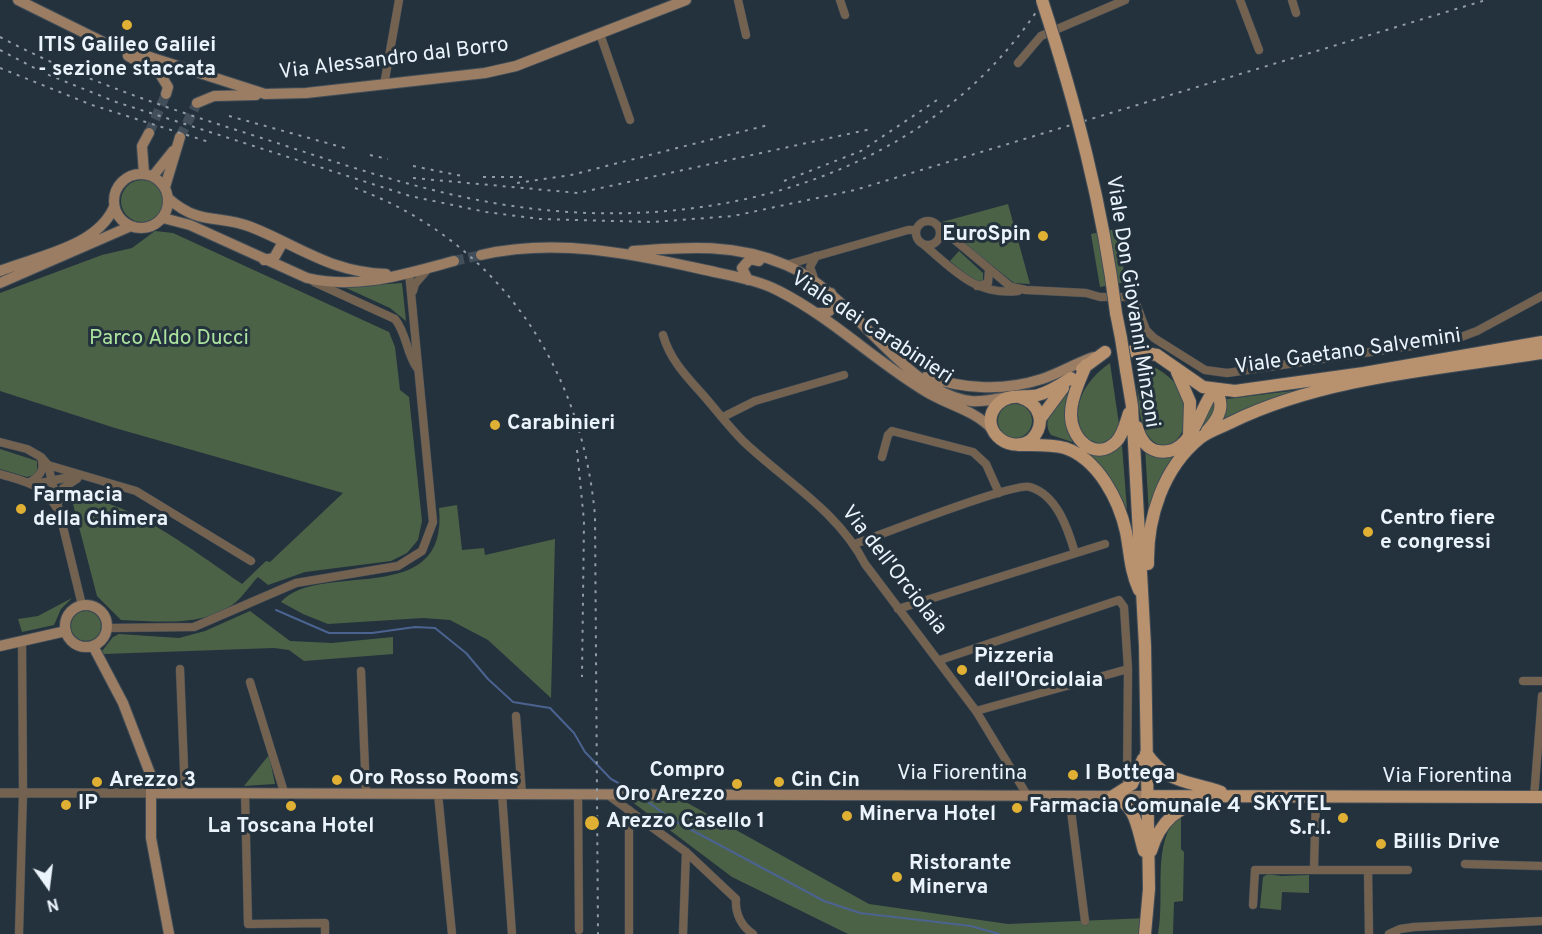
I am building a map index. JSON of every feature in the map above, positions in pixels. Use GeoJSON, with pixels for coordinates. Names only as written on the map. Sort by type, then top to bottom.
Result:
{"type":"FeatureCollection","features":[{"type":"Feature","properties":{"kind":"main road"},"geometry":{"type":"LineString","coordinates":[[18,0],[103,42],[160,74],[165,81],[166,92]]}},
{"type":"Feature","properties":{"kind":"main road","name":"Via Alessandro dal Borro"},"geometry":{"type":"LineString","coordinates":[[103,42],[265,94],[306,93],[485,73],[516,66],[686,0]]}},
{"type":"Feature","properties":{"kind":"main road","name":"Viale Don Giovanni Minzoni"},"geometry":{"type":"LineString","coordinates":[[1042,0],[1077,115],[1095,187],[1132,406],[1142,597],[1148,864]]}},
{"type":"Feature","properties":{"kind":"main road"},"geometry":{"type":"LineString","coordinates":[[197,103],[214,96],[265,94]]}},
{"type":"Feature","properties":{"kind":"main road"},"geometry":{"type":"LineString","coordinates":[[148,175],[142,146],[149,133]]}},
{"type":"Feature","properties":{"kind":"main road"},"geometry":{"type":"LineString","coordinates":[[148,175],[180,137],[165,187],[169,199],[194,217],[242,224],[342,269],[395,275]]}},
{"type":"Feature","properties":{"kind":"main road"},"geometry":{"type":"LineString","coordinates":[[0,271],[91,235],[110,217],[119,185],[128,177],[148,175],[165,187]]}},
{"type":"Feature","properties":{"kind":"main road"},"geometry":{"type":"LineString","coordinates":[[114,207],[120,219],[131,226],[149,228],[163,218],[169,199]]}},
{"type":"Feature","properties":{"kind":"main road"},"geometry":{"type":"LineString","coordinates":[[163,218],[190,225],[307,278],[349,284],[366,283],[454,261]]}},
{"type":"Feature","properties":{"kind":"main road"},"geometry":{"type":"LineString","coordinates":[[0,283],[131,226]]}},
{"type":"Feature","properties":{"kind":"main road"},"geometry":{"type":"LineString","coordinates":[[264,260],[274,258],[283,242]]}},
{"type":"Feature","properties":{"kind":"main road","name":"Viale dei Carabinieri"},"geometry":{"type":"LineString","coordinates":[[481,255],[540,246],[618,252],[723,248],[783,264],[815,281],[831,292],[902,364],[922,379],[957,397],[982,401],[1015,397]]}},
{"type":"Feature","properties":{"kind":"main road","name":"Viale dei Carabinieri"},"geometry":{"type":"LineString","coordinates":[[618,252],[748,280],[777,290],[816,313],[926,392],[980,417],[992,429]]}},
{"type":"Feature","properties":{"kind":"main road"},"geometry":{"type":"LineString","coordinates":[[748,280],[742,268],[750,259],[772,265],[783,264]]}},
{"type":"Feature","properties":{"kind":"main road"},"geometry":{"type":"LineString","coordinates":[[816,313],[826,313],[832,308],[831,292]]}},
{"type":"Feature","properties":{"kind":"main road"},"geometry":{"type":"LineString","coordinates":[[1435,370],[1542,343]]}},
{"type":"Feature","properties":{"kind":"main road","name":"Viale Gaetano Salvemini"},"geometry":{"type":"LineString","coordinates":[[1133,351],[1157,355],[1203,387],[1235,391],[1364,373],[1542,343]]}},
{"type":"Feature","properties":{"kind":"main road"},"geometry":{"type":"LineString","coordinates":[[1105,352],[1050,391],[1015,397],[996,406],[991,417],[992,429],[1003,442],[1064,448],[1081,457],[1103,479],[1121,512],[1132,576],[1142,597]]}},
{"type":"Feature","properties":{"kind":"main road","name":"Viale dei Carabinieri"},"geometry":{"type":"LineString","coordinates":[[902,364],[936,380],[989,387],[1043,378],[1105,352]]}},
{"type":"Feature","properties":{"kind":"main road"},"geometry":{"type":"LineString","coordinates":[[1202,437],[1248,414],[1299,395],[1337,386],[1542,353]]}},
{"type":"Feature","properties":{"kind":"main road"},"geometry":{"type":"LineString","coordinates":[[1086,365],[1071,413],[1075,434],[1090,448]]}},
{"type":"Feature","properties":{"kind":"main road"},"geometry":{"type":"LineString","coordinates":[[1175,369],[1185,385],[1190,402],[1189,435]]}},
{"type":"Feature","properties":{"kind":"main road"},"geometry":{"type":"LineString","coordinates":[[1018,445],[1035,436],[1040,420],[1071,378]]}},
{"type":"Feature","properties":{"kind":"main road"},"geometry":{"type":"LineString","coordinates":[[1132,406],[1140,437],[1150,448],[1165,451],[1172,449],[1196,429],[1206,401],[1215,390],[1220,396],[1220,413],[1202,437],[1189,449],[1161,490],[1150,527],[1148,576],[1142,597]]}},
{"type":"Feature","properties":{"kind":"main road"},"geometry":{"type":"LineString","coordinates":[[1015,397],[1034,404],[1043,432],[1050,438],[1098,450],[1115,444],[1132,406]]}},
{"type":"Feature","properties":{"kind":"main road"},"geometry":{"type":"LineString","coordinates":[[82,606],[100,610],[108,628],[103,639],[93,646],[86,647],[73,643],[65,625],[70,612],[82,606]]}},
{"type":"Feature","properties":{"kind":"main road"},"geometry":{"type":"LineString","coordinates":[[0,646],[66,631]]}},
{"type":"Feature","properties":{"kind":"main road"},"geometry":{"type":"LineString","coordinates":[[93,646],[123,703],[151,776],[153,859],[169,934]]}},
{"type":"Feature","properties":{"kind":"main road"},"geometry":{"type":"LineString","coordinates":[[1113,796],[1137,776],[1146,752]]}},
{"type":"Feature","properties":{"kind":"main road"},"geometry":{"type":"LineString","coordinates":[[1146,752],[1162,774],[1171,779],[1229,795]]}},
{"type":"Feature","properties":{"kind":"main road","name":"Via Fiorentina"},"geometry":{"type":"LineString","coordinates":[[152,793],[1538,797]]}},
{"type":"Feature","properties":{"kind":"main road"},"geometry":{"type":"LineString","coordinates":[[1145,934],[1148,864],[1155,840],[1165,821],[1175,812],[1193,804],[1229,795]]}},
{"type":"Feature","properties":{"kind":"main road"},"geometry":{"type":"LineString","coordinates":[[1113,796],[1125,801],[1131,808],[1148,864]]}},
{"type":"Feature","properties":{"kind":"street"},"geometry":{"type":"LineString","coordinates":[[384,85],[399,0]]}},
{"type":"Feature","properties":{"kind":"street"},"geometry":{"type":"LineString","coordinates":[[738,0],[746,35]]}},
{"type":"Feature","properties":{"kind":"street"},"geometry":{"type":"LineString","coordinates":[[840,0],[845,15]]}},
{"type":"Feature","properties":{"kind":"street"},"geometry":{"type":"LineString","coordinates":[[1018,63],[1041,36],[1125,0]]}},
{"type":"Feature","properties":{"kind":"street"},"geometry":{"type":"LineString","coordinates":[[1240,0],[1259,50]]}},
{"type":"Feature","properties":{"kind":"street"},"geometry":{"type":"LineString","coordinates":[[1292,0],[1296,13]]}},
{"type":"Feature","properties":{"kind":"street"},"geometry":{"type":"LineString","coordinates":[[600,34],[630,120]]}},
{"type":"Feature","properties":{"kind":"street"},"geometry":{"type":"LineString","coordinates":[[783,264],[916,230],[926,221],[938,226],[1011,287],[1026,290]]}},
{"type":"Feature","properties":{"kind":"street"},"geometry":{"type":"LineString","coordinates":[[923,244],[930,245],[937,241],[940,234],[938,226]]}},
{"type":"Feature","properties":{"kind":"street"},"geometry":{"type":"LineString","coordinates":[[916,230],[917,238],[923,244],[975,286],[986,291],[1026,290],[1086,293],[1100,297],[1127,297],[1135,301],[1146,330],[1154,339],[1205,370],[1227,373],[1453,340],[1477,331],[1542,296]]}},
{"type":"Feature","properties":{"kind":"street"},"geometry":{"type":"LineString","coordinates":[[815,281],[810,267],[816,256]]}},
{"type":"Feature","properties":{"kind":"street"},"geometry":{"type":"LineString","coordinates":[[412,298],[415,284],[430,267]]}},
{"type":"Feature","properties":{"kind":"street"},"geometry":{"type":"LineString","coordinates":[[975,286],[988,282],[989,270]]}},
{"type":"Feature","properties":{"kind":"street"},"geometry":{"type":"LineString","coordinates":[[108,628],[194,627],[296,583],[398,566],[422,551],[433,522],[410,272]]}},
{"type":"Feature","properties":{"kind":"street"},"geometry":{"type":"LineString","coordinates":[[307,278],[395,319],[402,329],[411,360],[418,369]]}},
{"type":"Feature","properties":{"kind":"street","name":"Via dell'Orciolaia"},"geometry":{"type":"LineString","coordinates":[[663,335],[668,351],[682,372],[744,442],[816,503],[855,544],[865,564],[940,660],[976,711],[1027,795]]}},
{"type":"Feature","properties":{"kind":"street"},"geometry":{"type":"LineString","coordinates":[[723,417],[755,400],[844,375]]}},
{"type":"Feature","properties":{"kind":"street"},"geometry":{"type":"LineString","coordinates":[[882,457],[888,435],[892,431],[973,452],[986,464],[999,493]]}},
{"type":"Feature","properties":{"kind":"street"},"geometry":{"type":"LineString","coordinates":[[0,442],[41,457],[48,465],[82,606]]}},
{"type":"Feature","properties":{"kind":"street"},"geometry":{"type":"LineString","coordinates":[[30,482],[40,474],[44,464],[41,457]]}},
{"type":"Feature","properties":{"kind":"street"},"geometry":{"type":"LineString","coordinates":[[48,465],[136,491],[251,561]]}},
{"type":"Feature","properties":{"kind":"street"},"geometry":{"type":"LineString","coordinates":[[0,474],[30,482],[45,492],[58,511]]}},
{"type":"Feature","properties":{"kind":"street"},"geometry":{"type":"LineString","coordinates":[[30,482],[83,476]]}},
{"type":"Feature","properties":{"kind":"street"},"geometry":{"type":"LineString","coordinates":[[58,511],[63,488],[72,480],[83,476]]}},
{"type":"Feature","properties":{"kind":"street"},"geometry":{"type":"LineString","coordinates":[[855,544],[1020,486],[1039,491],[1065,520],[1075,553]]}},
{"type":"Feature","properties":{"kind":"street"},"geometry":{"type":"LineString","coordinates":[[898,609],[1105,544]]}},
{"type":"Feature","properties":{"kind":"street"},"geometry":{"type":"LineString","coordinates":[[940,660],[1119,600],[1124,607],[1128,669],[1128,785]]}},
{"type":"Feature","properties":{"kind":"street"},"geometry":{"type":"LineString","coordinates":[[19,934],[23,793],[22,641]]}},
{"type":"Feature","properties":{"kind":"street"},"geometry":{"type":"LineString","coordinates":[[180,669],[185,793]]}},
{"type":"Feature","properties":{"kind":"street"},"geometry":{"type":"LineString","coordinates":[[976,711],[1128,669]]}},
{"type":"Feature","properties":{"kind":"street"},"geometry":{"type":"LineString","coordinates":[[361,671],[366,793]]}},
{"type":"Feature","properties":{"kind":"street"},"geometry":{"type":"LineString","coordinates":[[1523,681],[1542,681]]}},
{"type":"Feature","properties":{"kind":"street"},"geometry":{"type":"LineString","coordinates":[[250,682],[284,792]]}},
{"type":"Feature","properties":{"kind":"street"},"geometry":{"type":"LineString","coordinates":[[1538,797],[1542,696]]}},
{"type":"Feature","properties":{"kind":"street"},"geometry":{"type":"LineString","coordinates":[[516,716],[522,794]]}},
{"type":"Feature","properties":{"kind":"street"},"geometry":{"type":"LineString","coordinates":[[0,793],[152,793]]}},
{"type":"Feature","properties":{"kind":"street"},"geometry":{"type":"LineString","coordinates":[[245,794],[248,924],[325,923],[325,934]]}},
{"type":"Feature","properties":{"kind":"street"},"geometry":{"type":"LineString","coordinates":[[438,794],[452,934]]}},
{"type":"Feature","properties":{"kind":"street"},"geometry":{"type":"LineString","coordinates":[[502,794],[512,934]]}},
{"type":"Feature","properties":{"kind":"street"},"geometry":{"type":"LineString","coordinates":[[578,795],[579,930]]}},
{"type":"Feature","properties":{"kind":"street"},"geometry":{"type":"LineString","coordinates":[[608,795],[686,852],[736,899],[735,908],[741,922],[753,934]]}},
{"type":"Feature","properties":{"kind":"street"},"geometry":{"type":"LineString","coordinates":[[1069,795],[1085,921]]}},
{"type":"Feature","properties":{"kind":"street"},"geometry":{"type":"LineString","coordinates":[[1314,868],[1316,796]]}},
{"type":"Feature","properties":{"kind":"street"},"geometry":{"type":"LineString","coordinates":[[629,934],[630,810]]}},
{"type":"Feature","properties":{"kind":"street"},"geometry":{"type":"LineString","coordinates":[[683,934],[686,852]]}},
{"type":"Feature","properties":{"kind":"street"},"geometry":{"type":"LineString","coordinates":[[1465,864],[1542,866]]}},
{"type":"Feature","properties":{"kind":"street"},"geometry":{"type":"LineString","coordinates":[[1254,905],[1255,870],[1314,868],[1408,870]]}},
{"type":"Feature","properties":{"kind":"street"},"geometry":{"type":"LineString","coordinates":[[1368,870],[1369,934]]}},
{"type":"Feature","properties":{"kind":"street"},"geometry":{"type":"LineString","coordinates":[[1389,934],[1400,929],[1414,927],[1542,921]]}},
{"type":"Feature","properties":{"kind":"green space"},"geometry":{"type":"Polygon","coordinates":[[[142,180],[157,186],[163,201],[157,216],[142,222],[127,216],[121,201],[127,186],[142,180]]]}},
{"type":"Feature","properties":{"kind":"green space"},"geometry":{"type":"Polygon","coordinates":[[[1008,204],[1030,284],[1014,283],[945,228],[942,222],[1008,204]]]}},
{"type":"Feature","properties":{"kind":"green space"},"geometry":{"type":"Polygon","coordinates":[[[1116,229],[1126,282],[1100,287],[1091,234],[1116,229]]]}},
{"type":"Feature","properties":{"kind":"green space","name":"Parco Aldo Ducci"},"geometry":{"type":"Polygon","coordinates":[[[155,231],[173,233],[389,332],[395,347],[400,390],[409,397],[422,521],[418,540],[407,553],[391,561],[305,572],[268,585],[258,577],[236,602],[209,616],[195,619],[165,622],[121,620],[97,596],[73,504],[77,499],[95,500],[116,506],[139,517],[242,584],[266,561],[270,562],[343,493],[115,428],[0,391],[0,293],[102,255],[132,248],[155,231]]]}},
{"type":"Feature","properties":{"kind":"green space"},"geometry":{"type":"Polygon","coordinates":[[[959,251],[983,273],[983,280],[976,283],[950,261],[959,251]]]}},
{"type":"Feature","properties":{"kind":"green space"},"geometry":{"type":"Polygon","coordinates":[[[402,283],[406,321],[390,308],[344,287],[402,283]]]}},
{"type":"Feature","properties":{"kind":"green space"},"geometry":{"type":"Polygon","coordinates":[[[1136,360],[1163,373],[1182,393],[1187,405],[1187,418],[1182,432],[1172,445],[1159,444],[1150,438],[1144,428],[1138,401],[1136,360]]]}},
{"type":"Feature","properties":{"kind":"green space"},"geometry":{"type":"Polygon","coordinates":[[[1110,363],[1119,424],[1114,437],[1100,444],[1085,438],[1078,417],[1079,406],[1086,387],[1110,363]]]}},
{"type":"Feature","properties":{"kind":"green space"},"geometry":{"type":"Polygon","coordinates":[[[1300,390],[1223,423],[1227,399],[1300,390]]]}},
{"type":"Feature","properties":{"kind":"green space"},"geometry":{"type":"Polygon","coordinates":[[[1067,395],[1071,395],[1072,442],[1051,435],[1047,424],[1050,413],[1067,395]]]}},
{"type":"Feature","properties":{"kind":"green space"},"geometry":{"type":"Polygon","coordinates":[[[1216,397],[1214,414],[1149,514],[1145,448],[1166,455],[1216,397]]]}},
{"type":"Feature","properties":{"kind":"green space"},"geometry":{"type":"Polygon","coordinates":[[[1015,404],[1027,409],[1032,421],[1027,433],[1015,438],[1003,433],[998,421],[1003,409],[1015,404]]]}},
{"type":"Feature","properties":{"kind":"green space"},"geometry":{"type":"Polygon","coordinates":[[[1122,445],[1127,510],[1110,478],[1086,453],[1106,454],[1122,445]]]}},
{"type":"Feature","properties":{"kind":"green space"},"geometry":{"type":"Polygon","coordinates":[[[0,449],[37,461],[37,474],[27,477],[0,469],[0,449]]]}},
{"type":"Feature","properties":{"kind":"green space"},"geometry":{"type":"Polygon","coordinates":[[[457,505],[462,550],[484,548],[485,555],[555,539],[551,698],[488,640],[450,620],[423,618],[328,624],[281,602],[299,590],[404,572],[424,560],[437,540],[439,508],[457,505]]]}},
{"type":"Feature","properties":{"kind":"green space"},"geometry":{"type":"Polygon","coordinates":[[[72,598],[61,609],[54,625],[22,632],[18,619],[38,616],[72,598]]]}},
{"type":"Feature","properties":{"kind":"green space"},"geometry":{"type":"Polygon","coordinates":[[[86,611],[97,615],[101,626],[97,637],[86,641],[75,637],[71,626],[75,615],[86,611]]]}},
{"type":"Feature","properties":{"kind":"green space"},"geometry":{"type":"Polygon","coordinates":[[[250,611],[290,641],[332,643],[393,637],[393,654],[304,661],[289,650],[274,648],[104,654],[102,651],[113,637],[119,634],[179,638],[205,631],[250,611]]]}},
{"type":"Feature","properties":{"kind":"green space"},"geometry":{"type":"Polygon","coordinates":[[[269,755],[275,784],[244,786],[269,755]]]}},
{"type":"Feature","properties":{"kind":"green space"},"geometry":{"type":"Polygon","coordinates":[[[631,801],[684,801],[869,904],[1008,924],[1147,918],[1145,934],[848,934],[732,877],[631,801]]]}},
{"type":"Feature","properties":{"kind":"green space"},"geometry":{"type":"Polygon","coordinates":[[[1181,813],[1181,849],[1184,852],[1183,901],[1174,902],[1173,934],[1158,934],[1162,853],[1171,825],[1181,813]]]}},
{"type":"Feature","properties":{"kind":"green space"},"geometry":{"type":"Polygon","coordinates":[[[1268,874],[1309,875],[1309,893],[1282,892],[1281,910],[1260,908],[1263,877],[1268,874]]]}},
{"type":"Feature","properties":{"kind":"waterway"},"geometry":{"type":"LineString","coordinates":[[276,610],[329,633],[372,633],[415,627],[435,628],[466,653],[488,679],[513,702],[550,708],[574,733],[585,752],[611,779],[633,791]]}},
{"type":"Feature","properties":{"kind":"waterway"},"geometry":{"type":"LineString","coordinates":[[645,800],[673,820],[824,901],[860,913],[971,926],[999,934]]}},
{"type":"Feature","properties":{"kind":"tunnel"},"geometry":{"type":"LineString","coordinates":[[149,133],[166,94]]}},
{"type":"Feature","properties":{"kind":"tunnel"},"geometry":{"type":"LineString","coordinates":[[180,137],[197,103]]}},
{"type":"Feature","properties":{"kind":"tunnel"},"geometry":{"type":"LineString","coordinates":[[454,261],[481,255]]}},
{"type":"Feature","properties":{"kind":"railway"},"geometry":{"type":"LineString","coordinates":[[0,37],[65,68],[131,94],[199,118],[415,186],[506,205],[582,213],[659,212],[734,201],[808,182],[877,152],[940,112],[997,62],[1044,0]]}},
{"type":"Feature","properties":{"kind":"railway"},"geometry":{"type":"LineString","coordinates":[[0,50],[44,73],[116,102],[410,196],[486,212],[540,219],[653,222],[733,216],[855,190],[1486,0]]}},
{"type":"Feature","properties":{"kind":"railway"},"geometry":{"type":"LineString","coordinates":[[0,68],[92,105],[209,142]]}},
{"type":"Feature","properties":{"kind":"railway"},"geometry":{"type":"LineString","coordinates":[[784,181],[861,151],[937,100]]}},
{"type":"Feature","properties":{"kind":"railway"},"geometry":{"type":"LineString","coordinates":[[229,116],[345,148]]}},
{"type":"Feature","properties":{"kind":"railway"},"geometry":{"type":"LineString","coordinates":[[517,183],[571,175],[768,125]]}},
{"type":"Feature","properties":{"kind":"railway"},"geometry":{"type":"LineString","coordinates":[[413,178],[578,193],[871,129]]}},
{"type":"Feature","properties":{"kind":"railway"},"geometry":{"type":"LineString","coordinates":[[370,155],[388,159]]}},
{"type":"Feature","properties":{"kind":"railway"},"geometry":{"type":"LineString","coordinates":[[413,166],[462,176]]}},
{"type":"Feature","properties":{"kind":"railway"},"geometry":{"type":"LineString","coordinates":[[483,177],[525,177]]}},
{"type":"Feature","properties":{"kind":"railway"},"geometry":{"type":"LineString","coordinates":[[355,188],[406,211],[451,241],[490,276],[524,316],[551,361],[572,409],[587,461],[595,516],[598,934]]}},
{"type":"Feature","properties":{"kind":"railway"},"geometry":{"type":"LineString","coordinates":[[577,450],[584,521],[582,677]]}},
{"type":"Feature","properties":{"kind":"place","name":"ITIS Galileo Galilei - sezione staccata"},"geometry":{"type":"Point","coordinates":[127,25]}},
{"type":"Feature","properties":{"kind":"place","name":"EuroSpin"},"geometry":{"type":"Point","coordinates":[1043,236]}},
{"type":"Feature","properties":{"kind":"place","name":"Carabinieri"},"geometry":{"type":"Point","coordinates":[495,425]}},
{"type":"Feature","properties":{"kind":"place","name":"Farmacia della Chimera"},"geometry":{"type":"Point","coordinates":[21,509]}},
{"type":"Feature","properties":{"kind":"place","name":"Centro fiere e congressi"},"geometry":{"type":"Point","coordinates":[1368,532]}},
{"type":"Feature","properties":{"kind":"place","name":"Pizzeria dell'Orciolaia"},"geometry":{"type":"Point","coordinates":[962,670]}},
{"type":"Feature","properties":{"kind":"place","name":"I Bottega"},"geometry":{"type":"Point","coordinates":[1073,775]}},
{"type":"Feature","properties":{"kind":"place","name":"Oro Rosso Rooms"},"geometry":{"type":"Point","coordinates":[337,780]}},
{"type":"Feature","properties":{"kind":"place","name":"Arezzo 3"},"geometry":{"type":"Point","coordinates":[97,782]}},
{"type":"Feature","properties":{"kind":"place","name":"Cin Cin"},"geometry":{"type":"Point","coordinates":[779,782]}},
{"type":"Feature","properties":{"kind":"place","name":"Compro Oro Arezzo"},"geometry":{"type":"Point","coordinates":[737,784]}},
{"type":"Feature","properties":{"kind":"place","name":"IP"},"geometry":{"type":"Point","coordinates":[66,805]}},
{"type":"Feature","properties":{"kind":"place","name":"La Toscana Hotel"},"geometry":{"type":"Point","coordinates":[291,806]}},
{"type":"Feature","properties":{"kind":"place","name":"Farmacia Comunale 4"},"geometry":{"type":"Point","coordinates":[1017,808]}},
{"type":"Feature","properties":{"kind":"place","name":"Minerva Hotel"},"geometry":{"type":"Point","coordinates":[847,816]}},
{"type":"Feature","properties":{"kind":"place","name":"SKYTEL S.r.l."},"geometry":{"type":"Point","coordinates":[1343,818]}},
{"type":"Feature","properties":{"kind":"place","name":"Arezzo Casello 1"},"geometry":{"type":"Point","coordinates":[592,823]}},
{"type":"Feature","properties":{"kind":"place","name":"Billis Drive"},"geometry":{"type":"Point","coordinates":[1381,844]}},
{"type":"Feature","properties":{"kind":"place","name":"Ristorante Minerva"},"geometry":{"type":"Point","coordinates":[897,877]}}]}
